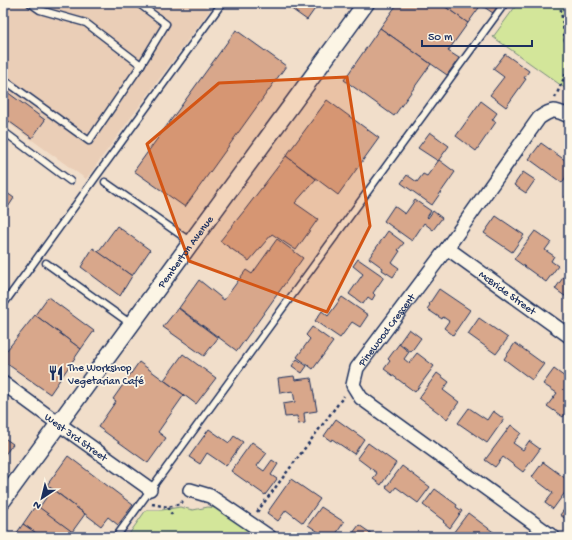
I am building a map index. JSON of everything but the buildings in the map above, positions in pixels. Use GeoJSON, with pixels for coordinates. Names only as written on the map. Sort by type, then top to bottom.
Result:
{"type":"FeatureCollection","features":[{"type":"Feature","properties":{"kind":"street","name":"Pemberton Avenue"},"geometry":{"type":"LineString","coordinates":[[3,500],[366,3]]}},
{"type":"Feature","properties":{"kind":"street"},"geometry":{"type":"LineString","coordinates":[[549,111],[558,111],[569,116]]}},
{"type":"Feature","properties":{"kind":"street","name":"Pinewood Crescent"},"geometry":{"type":"LineString","coordinates":[[353,385],[358,368],[539,118],[549,111]]}},
{"type":"Feature","properties":{"kind":"street","name":"McBride Street"},"geometry":{"type":"LineString","coordinates":[[446,248],[569,336]]}},
{"type":"Feature","properties":{"kind":"street","name":"West 3rd Street"},"geometry":{"type":"LineString","coordinates":[[3,383],[58,424],[146,494]]}},
{"type":"Feature","properties":{"kind":"street"},"geometry":{"type":"LineString","coordinates":[[353,385],[361,398],[554,537]]}},
{"type":"Feature","properties":{"kind":"street"},"geometry":{"type":"LineString","coordinates":[[190,490],[210,496],[270,537]]}},
{"type":"Feature","properties":{"kind":"lane"},"geometry":{"type":"LineString","coordinates":[[30,3],[40,10],[86,24],[141,65]]}},
{"type":"Feature","properties":{"kind":"lane"},"geometry":{"type":"LineString","coordinates":[[3,79],[88,141],[141,65],[166,24],[138,3]]}},
{"type":"Feature","properties":{"kind":"lane"},"geometry":{"type":"LineString","coordinates":[[3,305],[222,3]]}},
{"type":"Feature","properties":{"kind":"lane"},"geometry":{"type":"LineString","coordinates":[[116,537],[505,3]]}},
{"type":"Feature","properties":{"kind":"lane"},"geometry":{"type":"LineString","coordinates":[[3,131],[70,180]]}},
{"type":"Feature","properties":{"kind":"lane"},"geometry":{"type":"LineString","coordinates":[[105,182],[192,242]]}},
{"type":"Feature","properties":{"kind":"lane"},"geometry":{"type":"LineString","coordinates":[[46,263],[132,325]]}},
{"type":"Feature","properties":{"kind":"path"},"geometry":{"type":"LineString","coordinates":[[560,3],[569,56]]}},
{"type":"Feature","properties":{"kind":"path"},"geometry":{"type":"LineString","coordinates":[[549,111],[569,67]]}},
{"type":"Feature","properties":{"kind":"path"},"geometry":{"type":"LineString","coordinates":[[249,522],[353,385]]}},
{"type":"Feature","properties":{"kind":"path"},"geometry":{"type":"LineString","coordinates":[[146,494],[149,504],[168,507],[180,504],[190,490]]}},
{"type":"Feature","properties":{"kind":"path"},"geometry":{"type":"LineString","coordinates":[[168,507],[172,515]]}},
{"type":"Feature","properties":{"kind":"highlighted area"},"geometry":{"type":"Polygon","coordinates":[[[347,77],[370,226],[327,312],[189,261],[147,144],[219,83],[347,77]]]}},
{"type":"Feature","properties":{"kind":"shaded area"},"geometry":{"type":"Polygon","coordinates":[[[3,3],[201,3],[210,10],[86,179],[3,119],[3,3]]]}},
{"type":"Feature","properties":{"kind":"green space"},"geometry":{"type":"Polygon","coordinates":[[[518,3],[569,3],[569,91],[493,37],[518,3]]]}},
{"type":"Feature","properties":{"kind":"green space"},"geometry":{"type":"Polygon","coordinates":[[[180,507],[193,510],[208,507],[216,508],[259,537],[127,537],[146,510],[162,510],[180,507]]]}},
{"type":"Feature","properties":{"kind":"place","name":"The Workshop Vegetarian Café"},"geometry":{"type":"Point","coordinates":[56,373]}}]}
